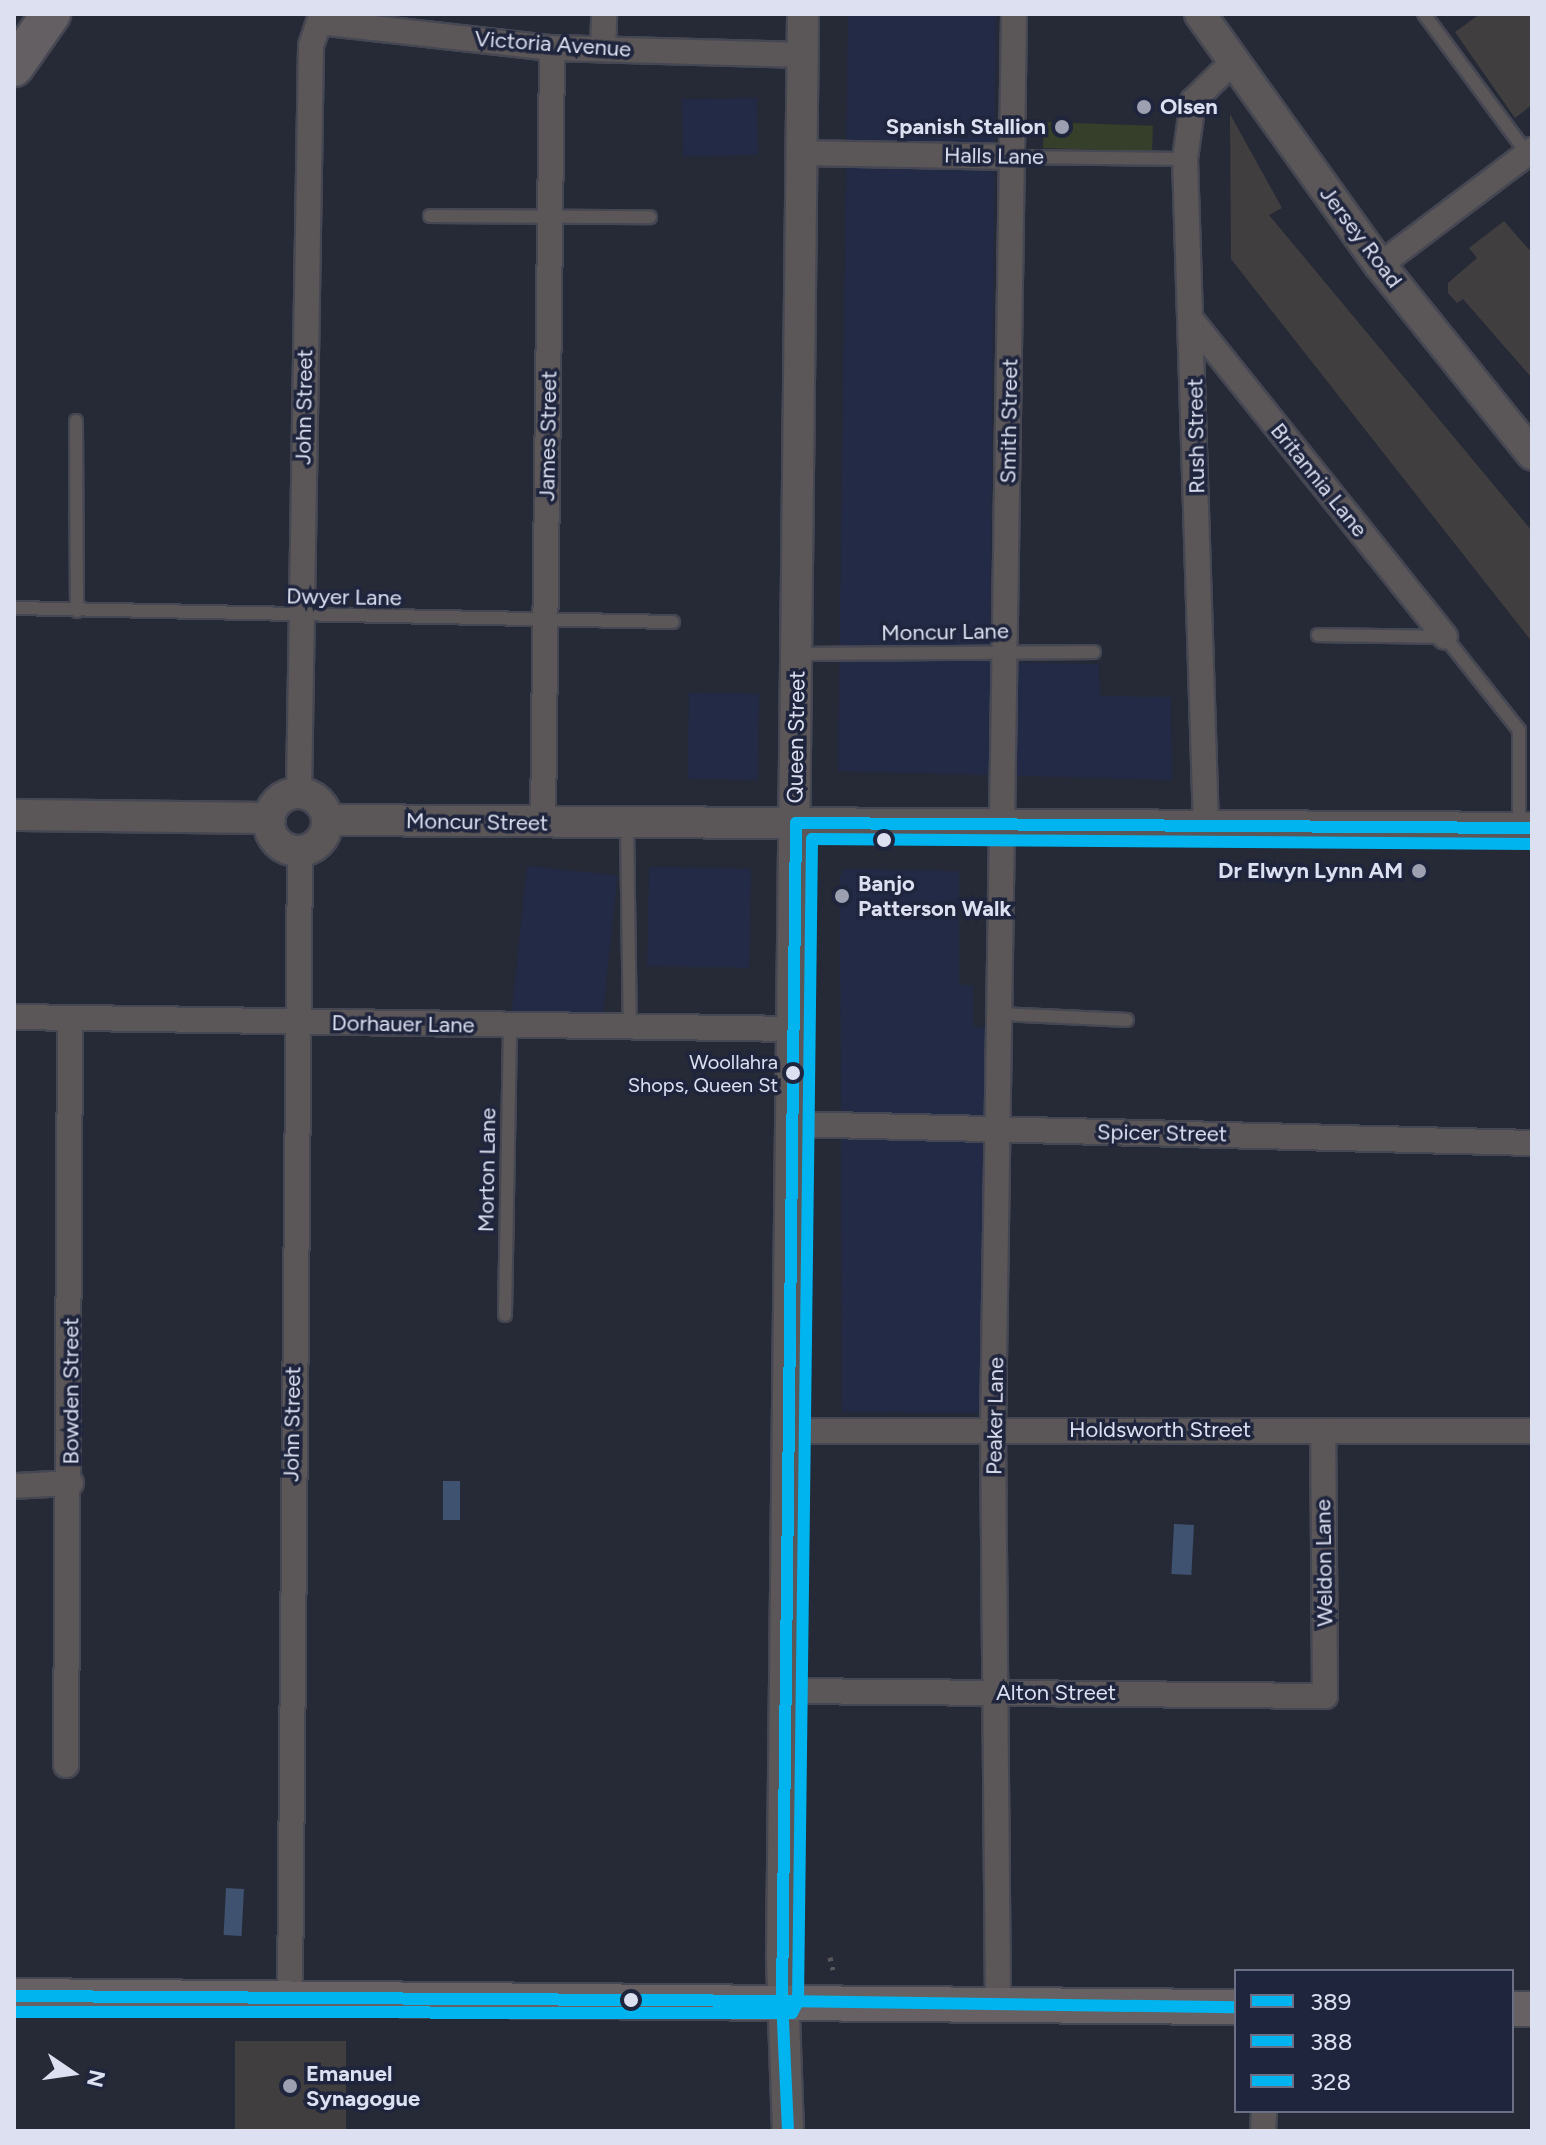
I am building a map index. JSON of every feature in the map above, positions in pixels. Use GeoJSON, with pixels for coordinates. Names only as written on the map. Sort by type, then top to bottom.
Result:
{"type":"FeatureCollection","features":[{"type":"Feature","properties":{"kind":"main road"},"geometry":{"type":"LineString","coordinates":[[14,67],[51,14]]}},
{"type":"Feature","properties":{"kind":"main road"},"geometry":{"type":"LineString","coordinates":[[14,1996],[290,1996],[1234,2007]]}},
{"type":"Feature","properties":{"kind":"street"},"geometry":{"type":"LineString","coordinates":[[603,49],[604,14]]}},
{"type":"Feature","properties":{"kind":"street","name":"Queen Street"},"geometry":{"type":"LineString","coordinates":[[788,2131],[782,2001],[803,14]]}},
{"type":"Feature","properties":{"kind":"street","name":"Smith Street"},"geometry":{"type":"LineString","coordinates":[[1002,829],[1014,14]]}},
{"type":"Feature","properties":{"kind":"street","name":"Jersey Road"},"geometry":{"type":"LineString","coordinates":[[1206,16],[1233,62],[1380,265],[1532,454]]}},
{"type":"Feature","properties":{"kind":"street","name":"Victoria Avenue"},"geometry":{"type":"LineString","coordinates":[[313,18],[552,48],[803,55]]}},
{"type":"Feature","properties":{"kind":"street","name":"John Street"},"geometry":{"type":"LineString","coordinates":[[299,793],[313,18]]}},
{"type":"Feature","properties":{"kind":"street","name":"James Street"},"geometry":{"type":"LineString","coordinates":[[543,823],[552,48]]}},
{"type":"Feature","properties":{"kind":"street","name":"Rush Street"},"geometry":{"type":"LineString","coordinates":[[1206,827],[1193,322],[1185,159],[1193,101],[1233,62]]}},
{"type":"Feature","properties":{"kind":"street","name":"Halls Lane"},"geometry":{"type":"LineString","coordinates":[[802,153],[1014,157]]}},
{"type":"Feature","properties":{"kind":"street"},"geometry":{"type":"LineString","coordinates":[[1380,265],[1530,155]]}},
{"type":"Feature","properties":{"kind":"street","name":"Britannia Lane"},"geometry":{"type":"LineString","coordinates":[[1193,322],[1445,637]]}},
{"type":"Feature","properties":{"kind":"street"},"geometry":{"type":"LineString","coordinates":[[299,793],[317,800],[327,820],[320,841],[300,851],[274,838],[270,818],[281,799],[299,793]]}},
{"type":"Feature","properties":{"kind":"street"},"geometry":{"type":"LineString","coordinates":[[14,815],[270,818]]}},
{"type":"Feature","properties":{"kind":"street","name":"Moncur Street"},"geometry":{"type":"LineString","coordinates":[[327,820],[796,823],[1002,829],[1526,828]]}},
{"type":"Feature","properties":{"kind":"street","name":"Peaker Lane"},"geometry":{"type":"LineString","coordinates":[[998,2004],[993,1430],[1001,1130],[1002,829]]}},
{"type":"Feature","properties":{"kind":"street","name":"John Street"},"geometry":{"type":"LineString","coordinates":[[290,1996],[296,1023],[300,851]]}},
{"type":"Feature","properties":{"kind":"street","name":"Dorhauer Lane"},"geometry":{"type":"LineString","coordinates":[[14,1017],[793,1029]]}},
{"type":"Feature","properties":{"kind":"street","name":"Bowden Street"},"geometry":{"type":"LineString","coordinates":[[66,1765],[71,1483],[70,1018]]}},
{"type":"Feature","properties":{"kind":"street","name":"Spicer Street"},"geometry":{"type":"LineString","coordinates":[[792,1124],[1532,1143]]}},
{"type":"Feature","properties":{"kind":"street","name":"Holdsworth Street"},"geometry":{"type":"LineString","coordinates":[[788,1431],[1532,1431]]}},
{"type":"Feature","properties":{"kind":"street","name":"Weldon Lane"},"geometry":{"type":"LineString","coordinates":[[1323,1431],[1325,1696]]}},
{"type":"Feature","properties":{"kind":"street"},"geometry":{"type":"LineString","coordinates":[[14,1486],[71,1483]]}},
{"type":"Feature","properties":{"kind":"street","name":"Alton Street"},"geometry":{"type":"LineString","coordinates":[[786,1691],[1325,1696]]}},
{"type":"Feature","properties":{"kind":"lane"},"geometry":{"type":"LineString","coordinates":[[1424,14],[1530,155]]}},
{"type":"Feature","properties":{"kind":"lane","name":"Halls Lane"},"geometry":{"type":"LineString","coordinates":[[1014,157],[1185,159]]}},
{"type":"Feature","properties":{"kind":"lane"},"geometry":{"type":"LineString","coordinates":[[430,216],[650,217]]}},
{"type":"Feature","properties":{"kind":"lane"},"geometry":{"type":"LineString","coordinates":[[76,421],[77,611]]}},
{"type":"Feature","properties":{"kind":"lane","name":"Dwyer Lane"},"geometry":{"type":"LineString","coordinates":[[14,608],[673,622]]}},
{"type":"Feature","properties":{"kind":"lane"},"geometry":{"type":"LineString","coordinates":[[1318,635],[1445,637]]}},
{"type":"Feature","properties":{"kind":"lane","name":"Britannia Lane"},"geometry":{"type":"LineString","coordinates":[[1445,637],[1519,730],[1526,828]]}},
{"type":"Feature","properties":{"kind":"lane","name":"Moncur Lane"},"geometry":{"type":"LineString","coordinates":[[797,654],[1004,650],[1094,652]]}},
{"type":"Feature","properties":{"kind":"lane"},"geometry":{"type":"LineString","coordinates":[[627,823],[630,1027]]}},
{"type":"Feature","properties":{"kind":"lane"},"geometry":{"type":"LineString","coordinates":[[1000,1014],[1127,1020]]}},
{"type":"Feature","properties":{"kind":"lane","name":"Morton Lane"},"geometry":{"type":"LineString","coordinates":[[505,1315],[510,1025]]}},
{"type":"Feature","properties":{"kind":"path"},"geometry":{"type":"LineString","coordinates":[[830,1957],[833,1970]]}},
{"type":"Feature","properties":{"kind":"shaded area"},"geometry":{"type":"Polygon","coordinates":[[[848,14],[996,14],[990,662],[1099,664],[1100,696],[1171,697],[1172,780],[838,771],[848,14]]]}},
{"type":"Feature","properties":{"kind":"shaded area"},"geometry":{"type":"Polygon","coordinates":[[[757,98],[758,155],[683,156],[682,99],[757,98]]]}},
{"type":"Feature","properties":{"kind":"shaded area"},"geometry":{"type":"Polygon","coordinates":[[[689,693],[759,694],[757,780],[688,779],[689,693]]]}},
{"type":"Feature","properties":{"kind":"shaded area"},"geometry":{"type":"Polygon","coordinates":[[[527,866],[618,876],[602,1021],[512,1011],[527,866]]]}},
{"type":"Feature","properties":{"kind":"shaded area"},"geometry":{"type":"Polygon","coordinates":[[[649,867],[751,869],[749,968],[647,966],[649,867]]]}},
{"type":"Feature","properties":{"kind":"shaded area"},"geometry":{"type":"Polygon","coordinates":[[[845,869],[959,871],[959,984],[973,986],[973,1027],[987,1028],[986,1413],[842,1412],[840,876],[845,869]]]}},
{"type":"Feature","properties":{"kind":"shaded area"},"geometry":{"type":"Polygon","coordinates":[[[443,1481],[460,1481],[460,1520],[443,1520],[443,1481]]]}},
{"type":"Feature","properties":{"kind":"shaded area"},"geometry":{"type":"Polygon","coordinates":[[[1174,1524],[1194,1525],[1191,1575],[1171,1574],[1174,1524]]]}},
{"type":"Feature","properties":{"kind":"shaded area"},"geometry":{"type":"Polygon","coordinates":[[[226,1888],[244,1889],[242,1936],[224,1935],[226,1888]]]}},
{"type":"Feature","properties":{"kind":"green space"},"geometry":{"type":"Polygon","coordinates":[[[1044,122],[1153,126],[1152,152],[1043,148],[1044,122]]]}},
{"type":"Feature","properties":{"kind":"building"},"geometry":{"type":"Polygon","coordinates":[[[1480,14],[1532,14],[1532,105],[1515,118],[1455,32],[1480,14]]]}},
{"type":"Feature","properties":{"kind":"building"},"geometry":{"type":"Polygon","coordinates":[[[1230,114],[1282,208],[1269,215],[1532,531],[1532,642],[1231,259],[1230,114]]]}},
{"type":"Feature","properties":{"kind":"building"},"geometry":{"type":"Polygon","coordinates":[[[1504,221],[1532,253],[1532,378],[1463,299],[1457,303],[1448,293],[1448,283],[1477,258],[1469,248],[1504,221]]]}},
{"type":"Feature","properties":{"kind":"building","name":"Emanuel Synagogue"},"geometry":{"type":"Polygon","coordinates":[[[235,2041],[346,2041],[346,2131],[235,2131],[235,2041]]]}},
{"type":"Feature","properties":{"kind":"transit line","name":"389"},"geometry":{"type":"LineString","coordinates":[[796,823],[1532,828]]}},
{"type":"Feature","properties":{"kind":"transit line","name":"389"},"geometry":{"type":"LineString","coordinates":[[782,2001],[796,823]]}},
{"type":"Feature","properties":{"kind":"transit line","name":"388"},"geometry":{"type":"LineString","coordinates":[[14,2012],[792,2013],[798,2001],[812,839],[1532,844]]}},
{"type":"Feature","properties":{"kind":"transit line","name":"389"},"geometry":{"type":"LineString","coordinates":[[14,1996],[782,2001]]}},
{"type":"Feature","properties":{"kind":"transit line","name":"328"},"geometry":{"type":"LineString","coordinates":[[788,2131],[782,2001],[1234,2007]]}},
{"type":"Feature","properties":{"kind":"place","name":"Olsen"},"geometry":{"type":"Point","coordinates":[1144,107]}},
{"type":"Feature","properties":{"kind":"place","name":"Spanish Stallion"},"geometry":{"type":"Point","coordinates":[1062,127]}},
{"type":"Feature","properties":{"kind":"place","name":"Dr Elwyn Lynn AM"},"geometry":{"type":"Point","coordinates":[1419,871]}},
{"type":"Feature","properties":{"kind":"place","name":"Banjo Patterson Walk"},"geometry":{"type":"Point","coordinates":[842,896]}},
{"type":"Feature","properties":{"kind":"place","name":"Woollahra Shops, Queen St"},"geometry":{"type":"Point","coordinates":[793,1073]}},
{"type":"Feature","properties":{"kind":"place","name":"Emanuel Synagogue"},"geometry":{"type":"Point","coordinates":[290,2086]}}]}
